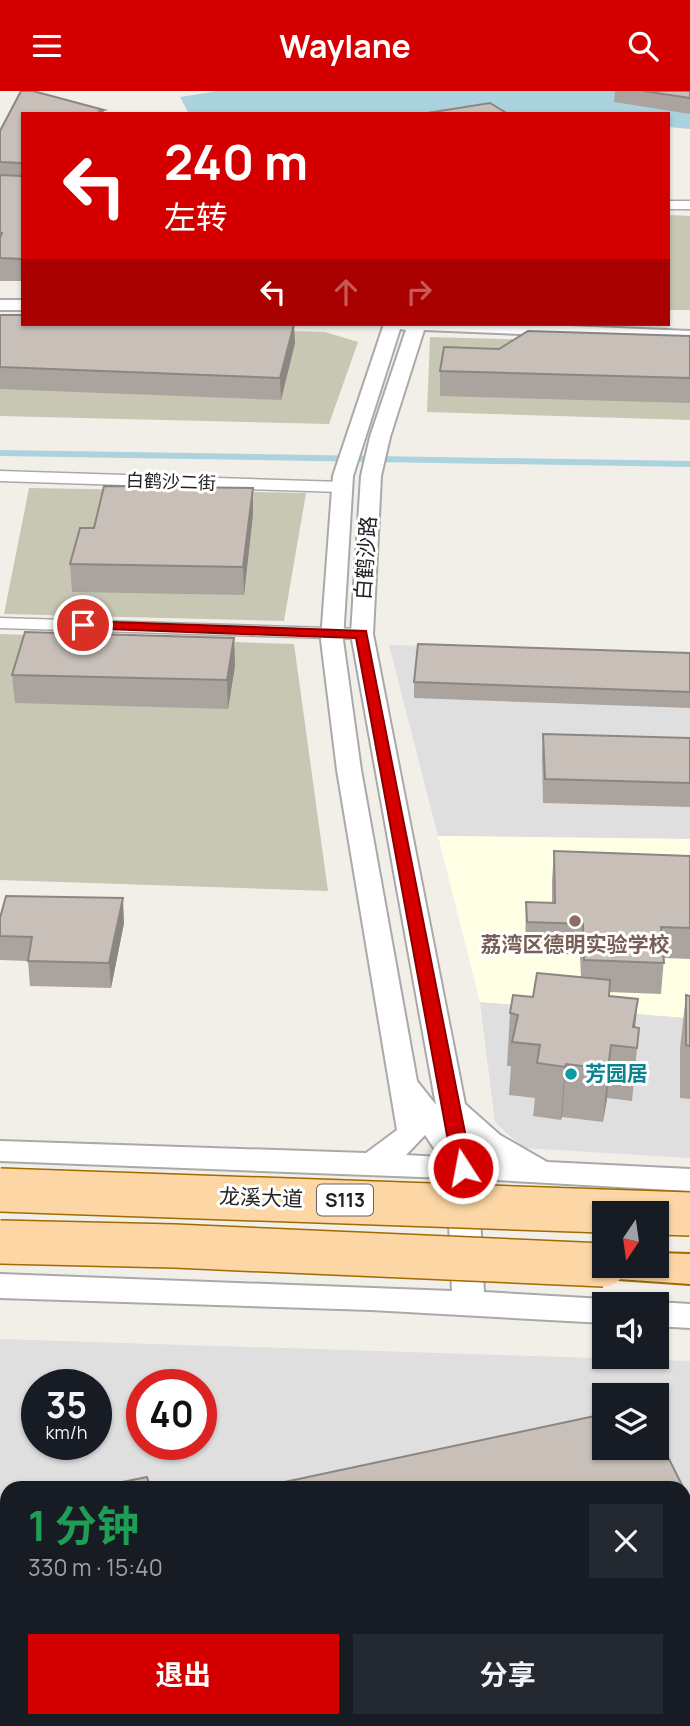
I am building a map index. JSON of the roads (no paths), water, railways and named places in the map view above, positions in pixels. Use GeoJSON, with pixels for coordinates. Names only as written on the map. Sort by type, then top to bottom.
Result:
{"type":"FeatureCollection","features":[{"type":"Feature","properties":{"kind":"main road","name":"龙溪大道"},"geometry":{"type":"LineString","coordinates":[[0,1190],[690,1214]]}},
{"type":"Feature","properties":{"kind":"main road"},"geometry":{"type":"LineString","coordinates":[[0,1242],[174,1246],[592,1264]]}},
{"type":"Feature","properties":{"kind":"main road"},"geometry":{"type":"LineString","coordinates":[[669,1268],[690,1269]]}},
{"type":"Feature","properties":{"kind":"street"},"geometry":{"type":"LineString","coordinates":[[670,205],[690,205]]}},
{"type":"Feature","properties":{"kind":"street"},"geometry":{"type":"LineString","coordinates":[[0,305],[21,305]]}},
{"type":"Feature","properties":{"kind":"street"},"geometry":{"type":"LineString","coordinates":[[0,315],[21,316]]}},
{"type":"Feature","properties":{"kind":"street"},"geometry":{"type":"LineString","coordinates":[[670,319],[690,319]]}},
{"type":"Feature","properties":{"kind":"street","name":"白鹤沙路"},"geometry":{"type":"LineString","coordinates":[[372,1163],[400,1145],[412,1132],[406,1084],[349,770],[332,633],[342,482],[354,437],[391,326]]}},
{"type":"Feature","properties":{"kind":"street","name":"白鹤沙路"},"geometry":{"type":"LineString","coordinates":[[416,326],[380,437],[371,476],[362,634],[463,1168],[469,1304]]}},
{"type":"Feature","properties":{"kind":"street"},"geometry":{"type":"LineString","coordinates":[[462,326],[690,336]]}},
{"type":"Feature","properties":{"kind":"street","name":"白鹤沙二街"},"geometry":{"type":"LineString","coordinates":[[0,476],[342,482]]}},
{"type":"Feature","properties":{"kind":"street"},"geometry":{"type":"LineString","coordinates":[[0,623],[362,634]]}},
{"type":"Feature","properties":{"kind":"street"},"geometry":{"type":"LineString","coordinates":[[406,1084],[463,1168]]}},
{"type":"Feature","properties":{"kind":"street"},"geometry":{"type":"LineString","coordinates":[[451,1108],[489,1142],[545,1172]]}},
{"type":"Feature","properties":{"kind":"street"},"geometry":{"type":"LineString","coordinates":[[0,1151],[372,1163],[690,1180]]}},
{"type":"Feature","properties":{"kind":"street"},"geometry":{"type":"LineString","coordinates":[[0,1286],[592,1310]]}},
{"type":"Feature","properties":{"kind":"street"},"geometry":{"type":"LineString","coordinates":[[669,1315],[690,1316]]}},
{"type":"Feature","properties":{"kind":"water"},"geometry":{"type":"Polygon","coordinates":[[[218,91],[690,91],[690,129],[670,127],[670,112],[188,112],[180,97],[218,91]]]}},
{"type":"Feature","properties":{"kind":"waterway"},"geometry":{"type":"LineString","coordinates":[[0,453],[690,464]]}},
{"type":"Feature","properties":{"kind":"place","name":"荔湾区德明实验学校"},"geometry":{"type":"Point","coordinates":[575,921]}},
{"type":"Feature","properties":{"kind":"place","name":"芳园居"},"geometry":{"type":"Point","coordinates":[571,1074]}}]}
